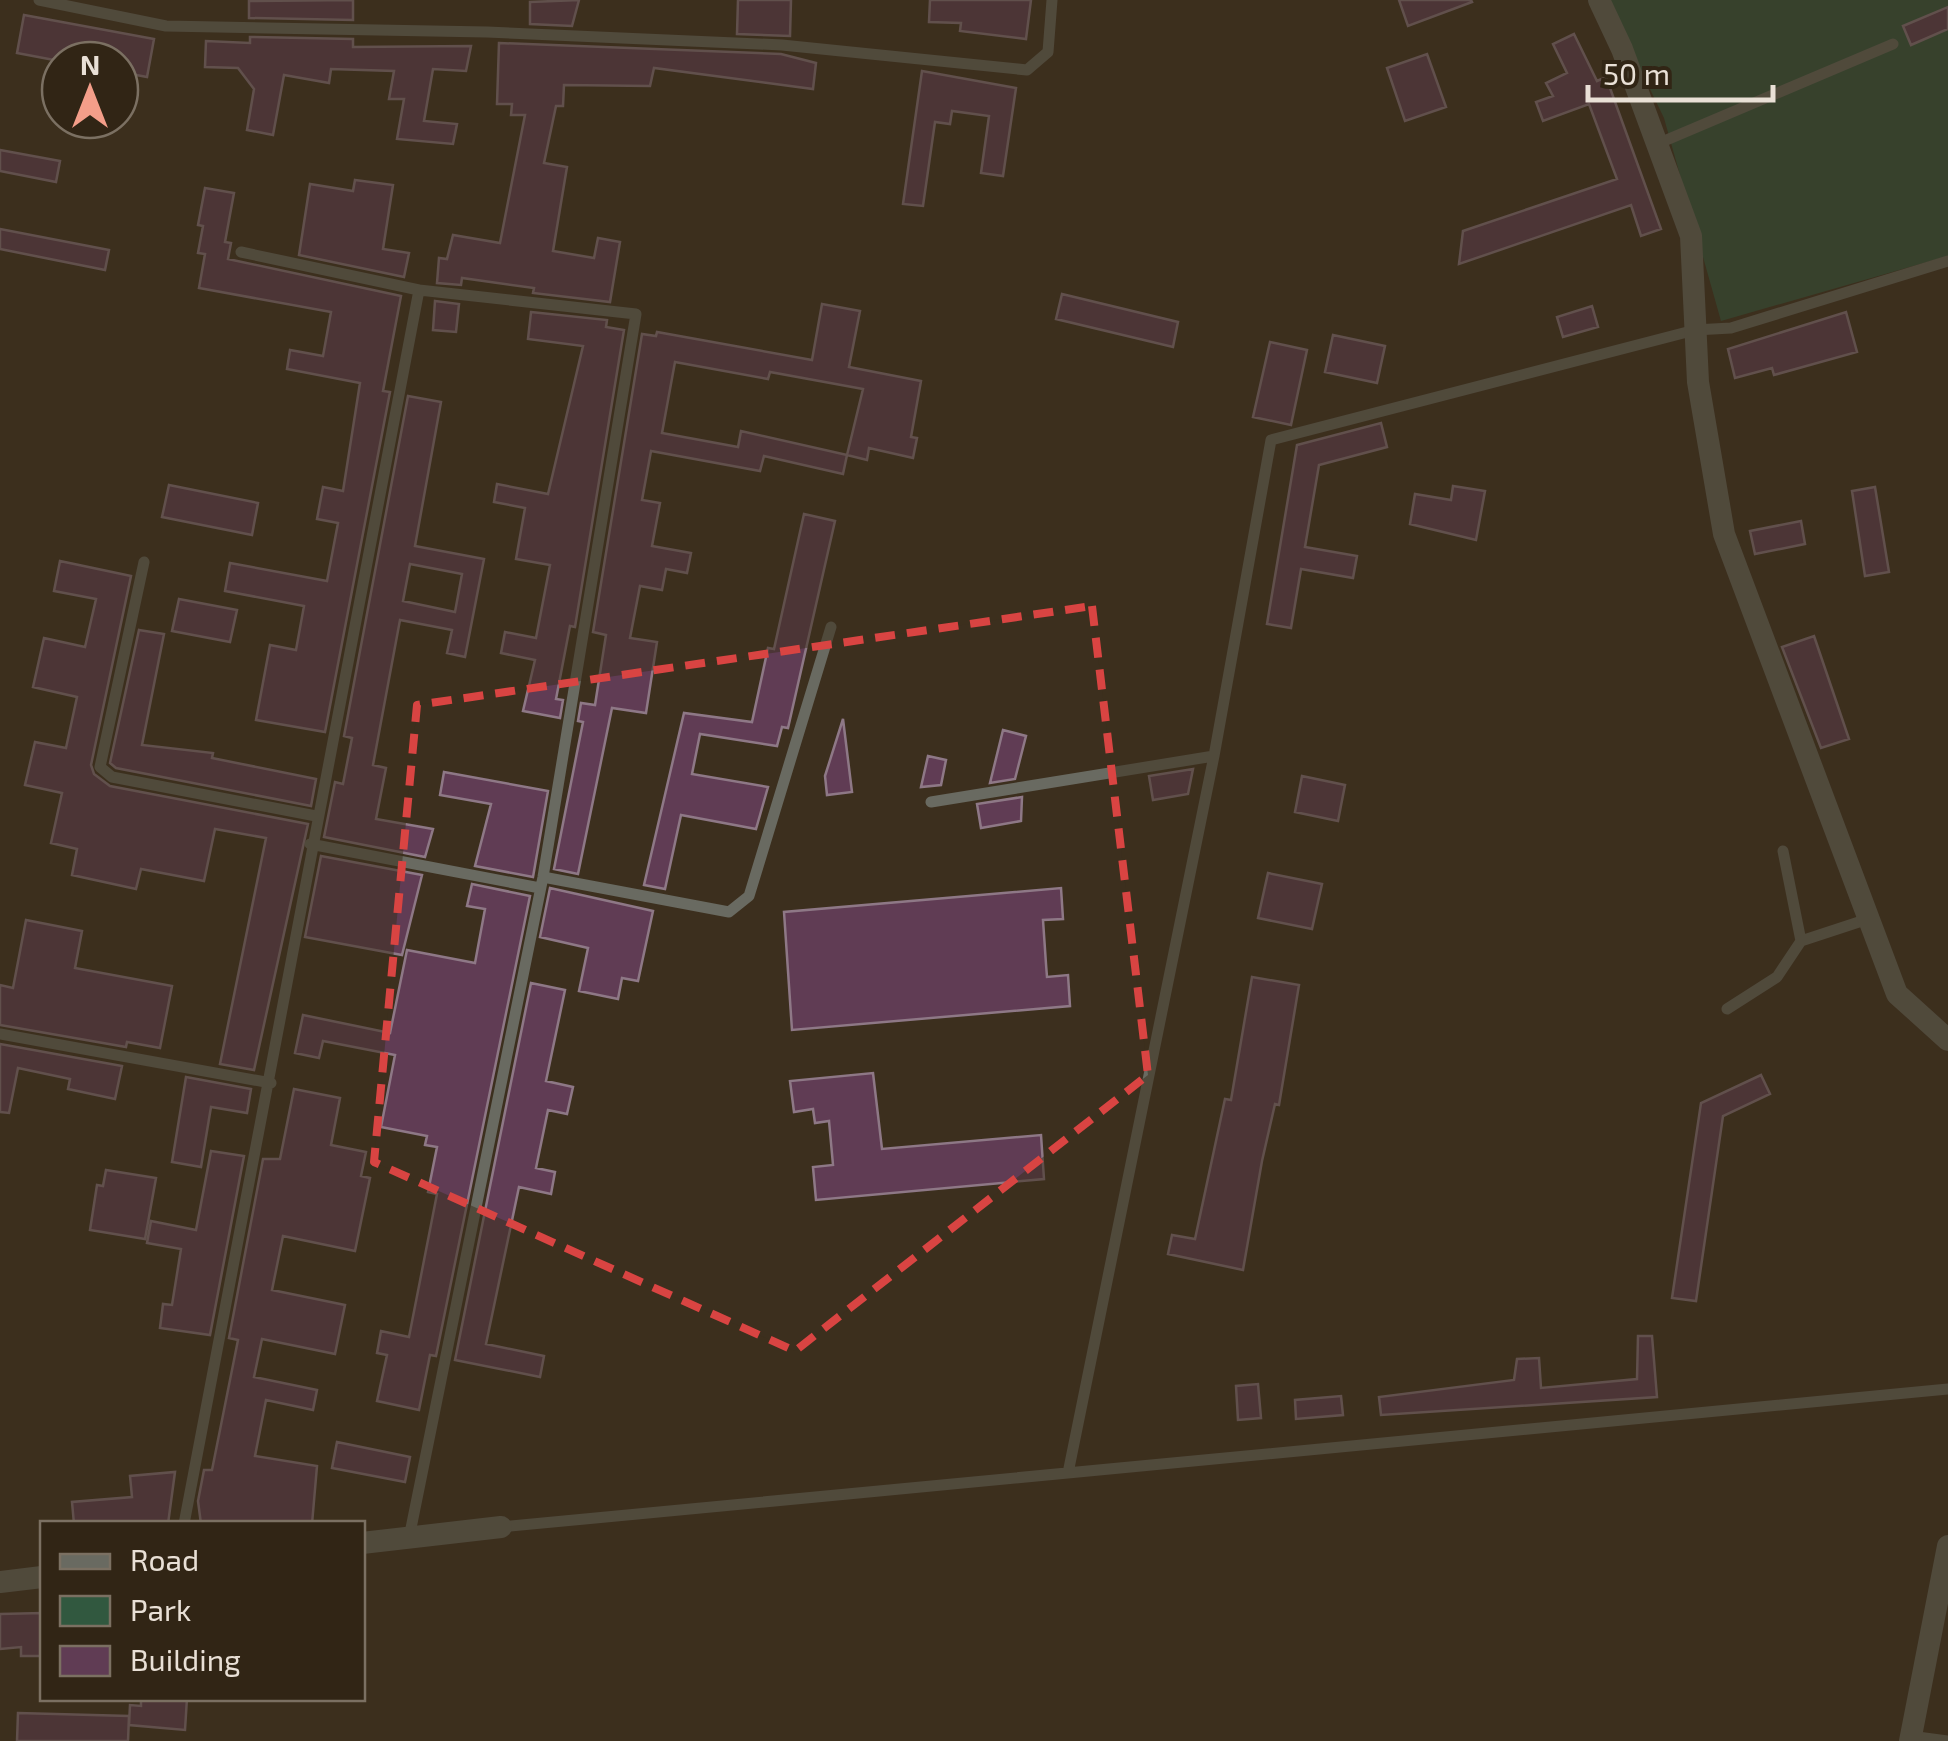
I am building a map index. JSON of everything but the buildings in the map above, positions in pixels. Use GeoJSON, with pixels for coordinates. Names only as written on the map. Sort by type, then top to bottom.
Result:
{"type":"FeatureCollection","features":[{"type":"Feature","properties":{"kind":"street"},"geometry":{"type":"LineString","coordinates":[[1598,0],[1691,236],[1698,382],[1724,534],[1897,994],[1948,1040]]}},
{"type":"Feature","properties":{"kind":"street"},"geometry":{"type":"LineString","coordinates":[[365,1542],[501,1527]]}},
{"type":"Feature","properties":{"kind":"street"},"geometry":{"type":"LineString","coordinates":[[1910,1738],[1948,1546]]}},
{"type":"Feature","properties":{"kind":"street"},"geometry":{"type":"LineString","coordinates":[[0,1582],[40,1577]]}},
{"type":"Feature","properties":{"kind":"lane"},"geometry":{"type":"LineString","coordinates":[[40,0],[166,26],[488,32],[782,45],[1028,70],[1048,52],[1052,0]]}},
{"type":"Feature","properties":{"kind":"lane"},"geometry":{"type":"LineString","coordinates":[[1657,144],[1893,44]]}},
{"type":"Feature","properties":{"kind":"lane"},"geometry":{"type":"LineString","coordinates":[[241,252],[420,290],[636,314],[541,882],[409,1538]]}},
{"type":"Feature","properties":{"kind":"lane"},"geometry":{"type":"LineString","coordinates":[[1068,1473],[1214,756],[1270,440],[1695,330],[1731,328],[1948,261]]}},
{"type":"Feature","properties":{"kind":"lane"},"geometry":{"type":"LineString","coordinates":[[185,1521],[271,1083],[310,844],[420,290]]}},
{"type":"Feature","properties":{"kind":"lane"},"geometry":{"type":"LineString","coordinates":[[144,562],[100,767],[112,777],[316,816]]}},
{"type":"Feature","properties":{"kind":"lane"},"geometry":{"type":"LineString","coordinates":[[310,844],[728,912],[748,896],[830,627]]}},
{"type":"Feature","properties":{"kind":"lane"},"geometry":{"type":"LineString","coordinates":[[932,802],[1214,756]]}},
{"type":"Feature","properties":{"kind":"lane"},"geometry":{"type":"LineString","coordinates":[[1783,851],[1802,941]]}},
{"type":"Feature","properties":{"kind":"lane"},"geometry":{"type":"LineString","coordinates":[[1727,1008],[1777,977],[1802,941],[1868,919]]}},
{"type":"Feature","properties":{"kind":"lane"},"geometry":{"type":"LineString","coordinates":[[0,1034],[271,1083]]}},
{"type":"Feature","properties":{"kind":"lane"},"geometry":{"type":"LineString","coordinates":[[501,1527],[1948,1390]]}},
{"type":"Feature","properties":{"kind":"lane"},"geometry":{"type":"LineString","coordinates":[[1910,1738],[1948,1741]]}},
{"type":"Feature","properties":{"kind":"highlighted area"},"geometry":{"type":"Polygon","coordinates":[[[1092,606],[1148,1075],[795,1351],[374,1162],[417,705],[1092,606]]]}},
{"type":"Feature","properties":{"kind":"green space"},"geometry":{"type":"Polygon","coordinates":[[[1607,0],[1948,0],[1948,256],[1721,321],[1664,118],[1607,0]]]}}]}
